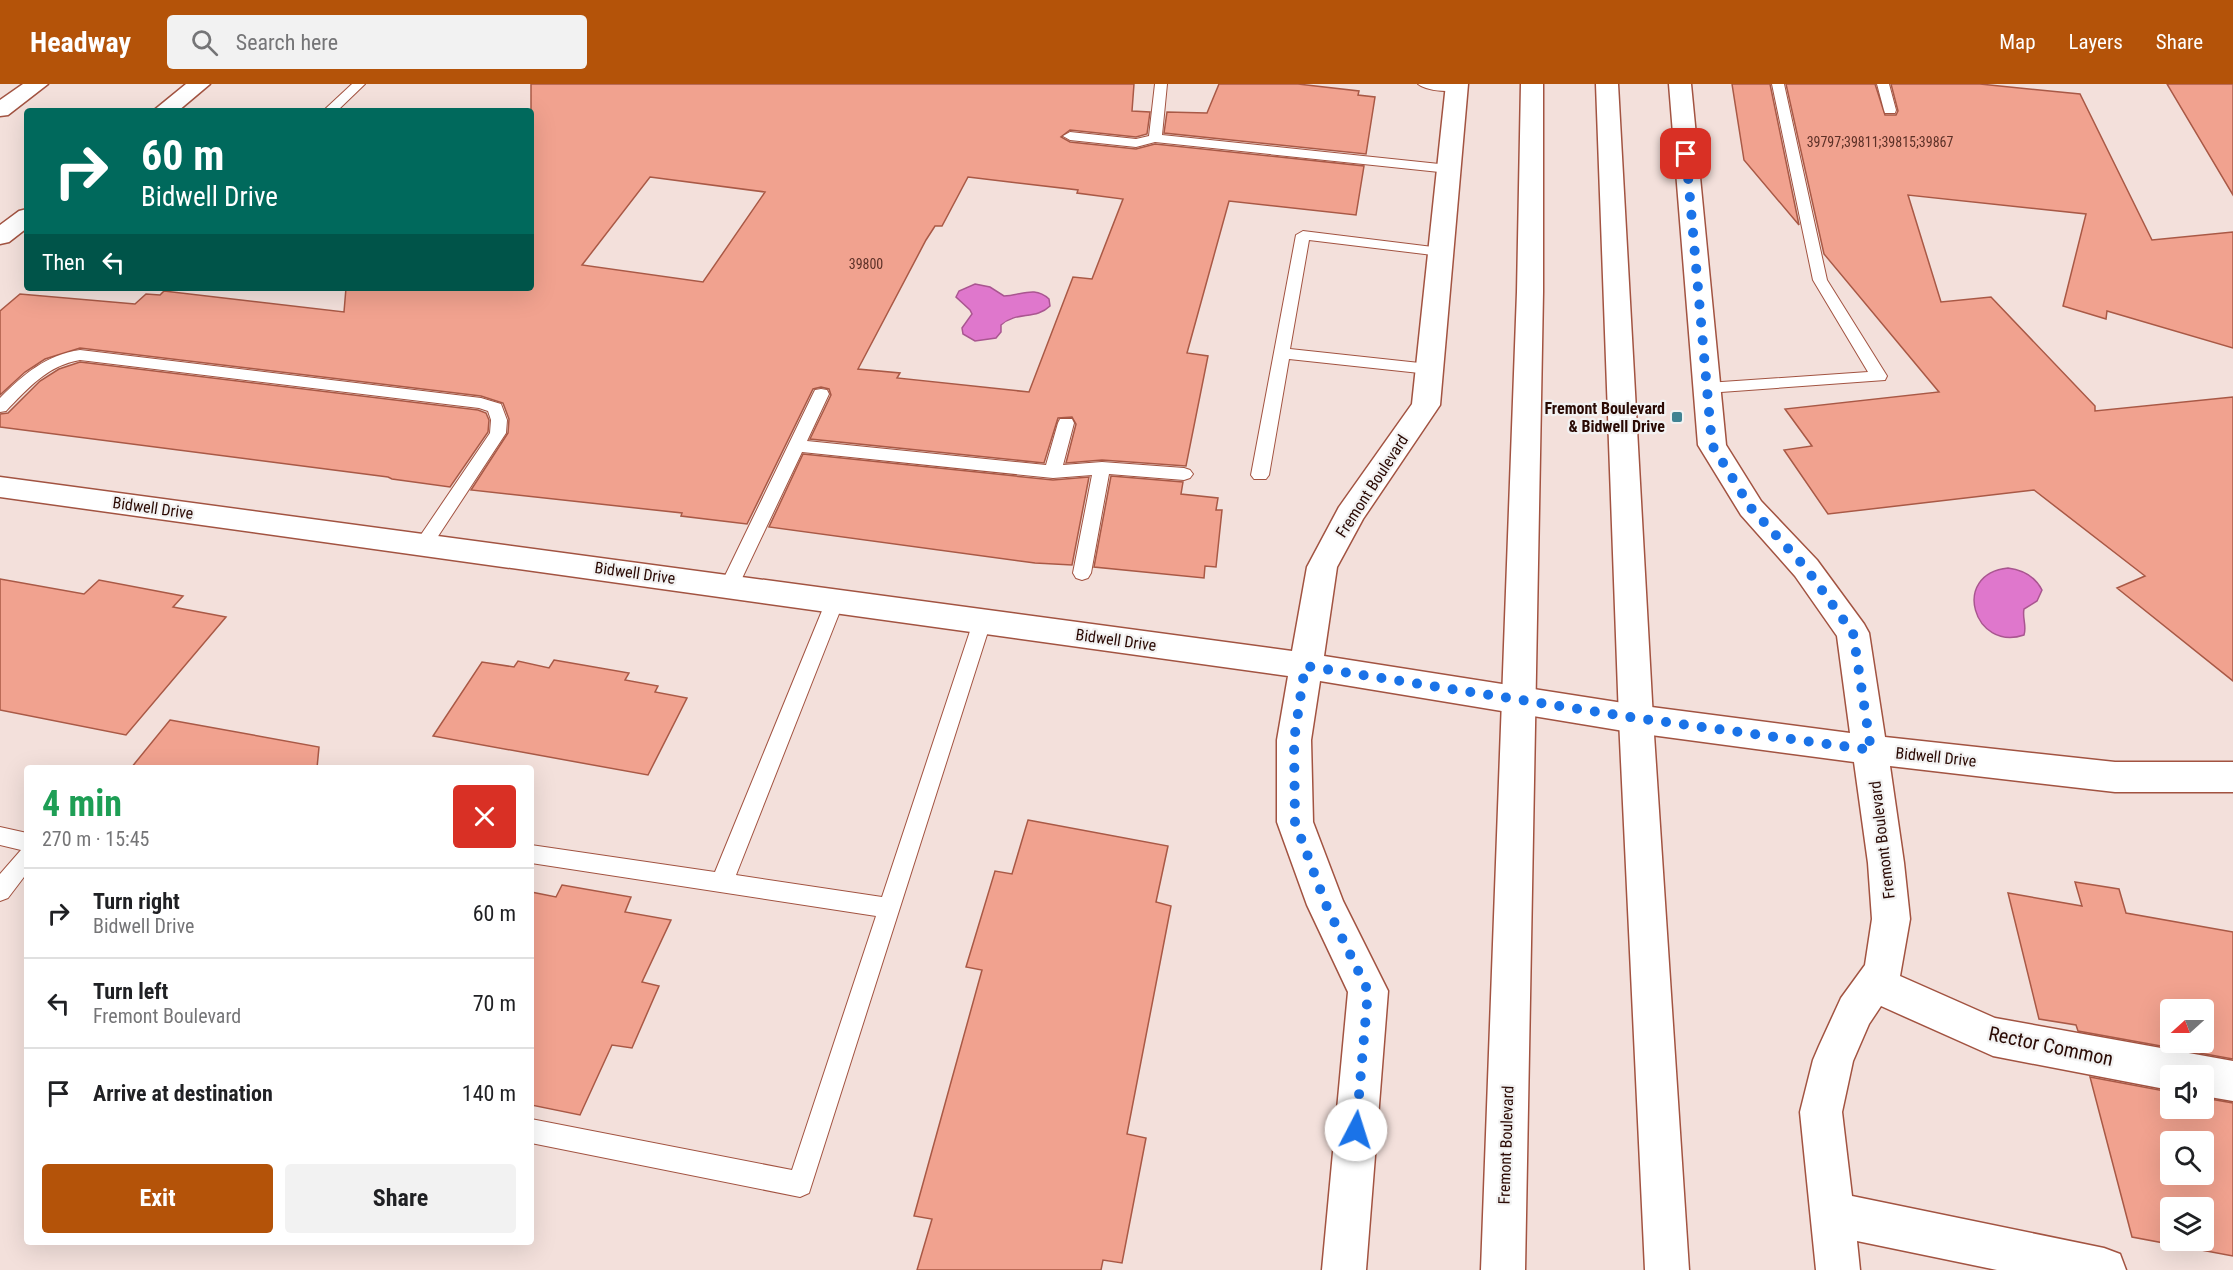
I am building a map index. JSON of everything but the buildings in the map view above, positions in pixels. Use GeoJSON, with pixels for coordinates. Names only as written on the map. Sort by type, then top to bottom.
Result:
{"type":"FeatureCollection","features":[{"type":"Feature","properties":{"kind":"street"},"geometry":{"type":"LineString","coordinates":[[0,110],[37,84]]}},
{"type":"Feature","properties":{"kind":"street"},"geometry":{"type":"LineString","coordinates":[[168,108],[200,84]]}},
{"type":"Feature","properties":{"kind":"street","name":"Fremont Boulevard"},"geometry":{"type":"LineString","coordinates":[[1503,1270],[1529,313],[1532,84]]}},
{"type":"Feature","properties":{"kind":"street"},"geometry":{"type":"LineString","coordinates":[[1607,84],[1636,718],[1667,1270]]}},
{"type":"Feature","properties":{"kind":"street","name":"Fremont Boulevard"},"geometry":{"type":"LineString","coordinates":[[1680,84],[1712,445],[1751,508],[1806,568],[1853,633],[1871,750],[1891,919],[1883,971],[1855,1011],[1833,1060],[1821,1112],[1838,1270]]}},
{"type":"Feature","properties":{"kind":"street","name":"Fremont Boulevard"},"geometry":{"type":"LineString","coordinates":[[1344,1270],[1368,991],[1326,905],[1295,822],[1294,740],[1322,567],[1350,514],[1426,405],[1457,85]]}},
{"type":"Feature","properties":{"kind":"street"},"geometry":{"type":"LineString","coordinates":[[0,237],[24,218]]}},
{"type":"Feature","properties":{"kind":"street","name":"Bidwell Drive"},"geometry":{"type":"LineString","coordinates":[[0,487],[1305,666],[1636,718],[1871,750],[2115,777],[2233,777]]}},
{"type":"Feature","properties":{"kind":"street","name":"Rector Common"},"geometry":{"type":"LineString","coordinates":[[1874,984],[1993,1037],[2160,1068]]}},
{"type":"Feature","properties":{"kind":"street","name":"Rector Common"},"geometry":{"type":"LineString","coordinates":[[2214,1078],[2233,1082]]}},
{"type":"Feature","properties":{"kind":"street"},"geometry":{"type":"LineString","coordinates":[[1833,1214],[2104,1270]]}},
{"type":"Feature","properties":{"kind":"lane"},"geometry":{"type":"LineString","coordinates":[[332,108],[359,84]]}},
{"type":"Feature","properties":{"kind":"lane"},"geometry":{"type":"LineString","coordinates":[[1155,138],[1161,84]]}},
{"type":"Feature","properties":{"kind":"lane"},"geometry":{"type":"LineString","coordinates":[[1424,84],[1457,85]]}},
{"type":"Feature","properties":{"kind":"lane"},"geometry":{"type":"LineString","coordinates":[[1707,388],[1878,376],[1820,280],[1778,84]]}},
{"type":"Feature","properties":{"kind":"lane"},"geometry":{"type":"LineString","coordinates":[[1883,84],[1890,110]]}},
{"type":"Feature","properties":{"kind":"lane"},"geometry":{"type":"LineString","coordinates":[[1070,136],[1136,142],[1155,138],[1449,169]]}},
{"type":"Feature","properties":{"kind":"lane"},"geometry":{"type":"LineString","coordinates":[[1260,475],[1303,235],[1441,252]]}},
{"type":"Feature","properties":{"kind":"lane"},"geometry":{"type":"LineString","coordinates":[[1282,353],[1429,369]]}},
{"type":"Feature","properties":{"kind":"lane"},"geometry":{"type":"LineString","coordinates":[[0,407],[48,365],[72,356],[80,356],[481,403],[495,408],[499,420],[498,433],[423,545]]}},
{"type":"Feature","properties":{"kind":"lane"},"geometry":{"type":"LineString","coordinates":[[729,586],[821,394]]}},
{"type":"Feature","properties":{"kind":"lane"},"geometry":{"type":"LineString","coordinates":[[1053,472],[1066,423]]}},
{"type":"Feature","properties":{"kind":"lane"},"geometry":{"type":"LineString","coordinates":[[796,446],[1053,472],[1102,468],[1184,474]]}},
{"type":"Feature","properties":{"kind":"lane"},"geometry":{"type":"LineString","coordinates":[[1082,573],[1102,468]]}},
{"type":"Feature","properties":{"kind":"lane"},"geometry":{"type":"LineString","coordinates":[[722,883],[835,601]]}},
{"type":"Feature","properties":{"kind":"lane"},"geometry":{"type":"LineString","coordinates":[[534,1132],[800,1184],[982,622]]}},
{"type":"Feature","properties":{"kind":"lane"},"geometry":{"type":"LineString","coordinates":[[0,836],[24,841]]}},
{"type":"Feature","properties":{"kind":"lane"},"geometry":{"type":"LineString","coordinates":[[534,854],[889,908]]}},
{"type":"Feature","properties":{"kind":"lane"},"geometry":{"type":"LineString","coordinates":[[0,891],[24,861]]}},
{"type":"Feature","properties":{"kind":"shaded area"},"geometry":{"type":"Polygon","coordinates":[[[975,284],[990,287],[1004,296],[1027,292],[1038,293],[1049,299],[1050,306],[1039,313],[1007,321],[1001,325],[1001,332],[996,338],[975,341],[963,334],[962,328],[972,314],[956,297],[959,291],[975,284]]]}},
{"type":"Feature","properties":{"kind":"shaded area"},"geometry":{"type":"Polygon","coordinates":[[[2008,568],[2028,575],[2042,590],[2037,601],[2024,609],[2024,635],[2007,637],[1992,633],[1982,623],[1975,610],[1974,596],[1979,583],[1990,573],[2008,568]]]}},
{"type":"Feature","properties":{"kind":"place","name":"Fremont Boulevard & Bidwell Drive"},"geometry":{"type":"Point","coordinates":[1677,417]}},
{"type":"Feature","properties":{"kind":"route"},"geometry":{"type":"LineString","coordinates":[[1356,1130],[1368,991],[1326,905],[1295,822],[1294,740],[1305,666],[1636,718],[1871,750],[1853,633],[1806,568],[1751,508],[1712,445],[1686,154]]}}]}
